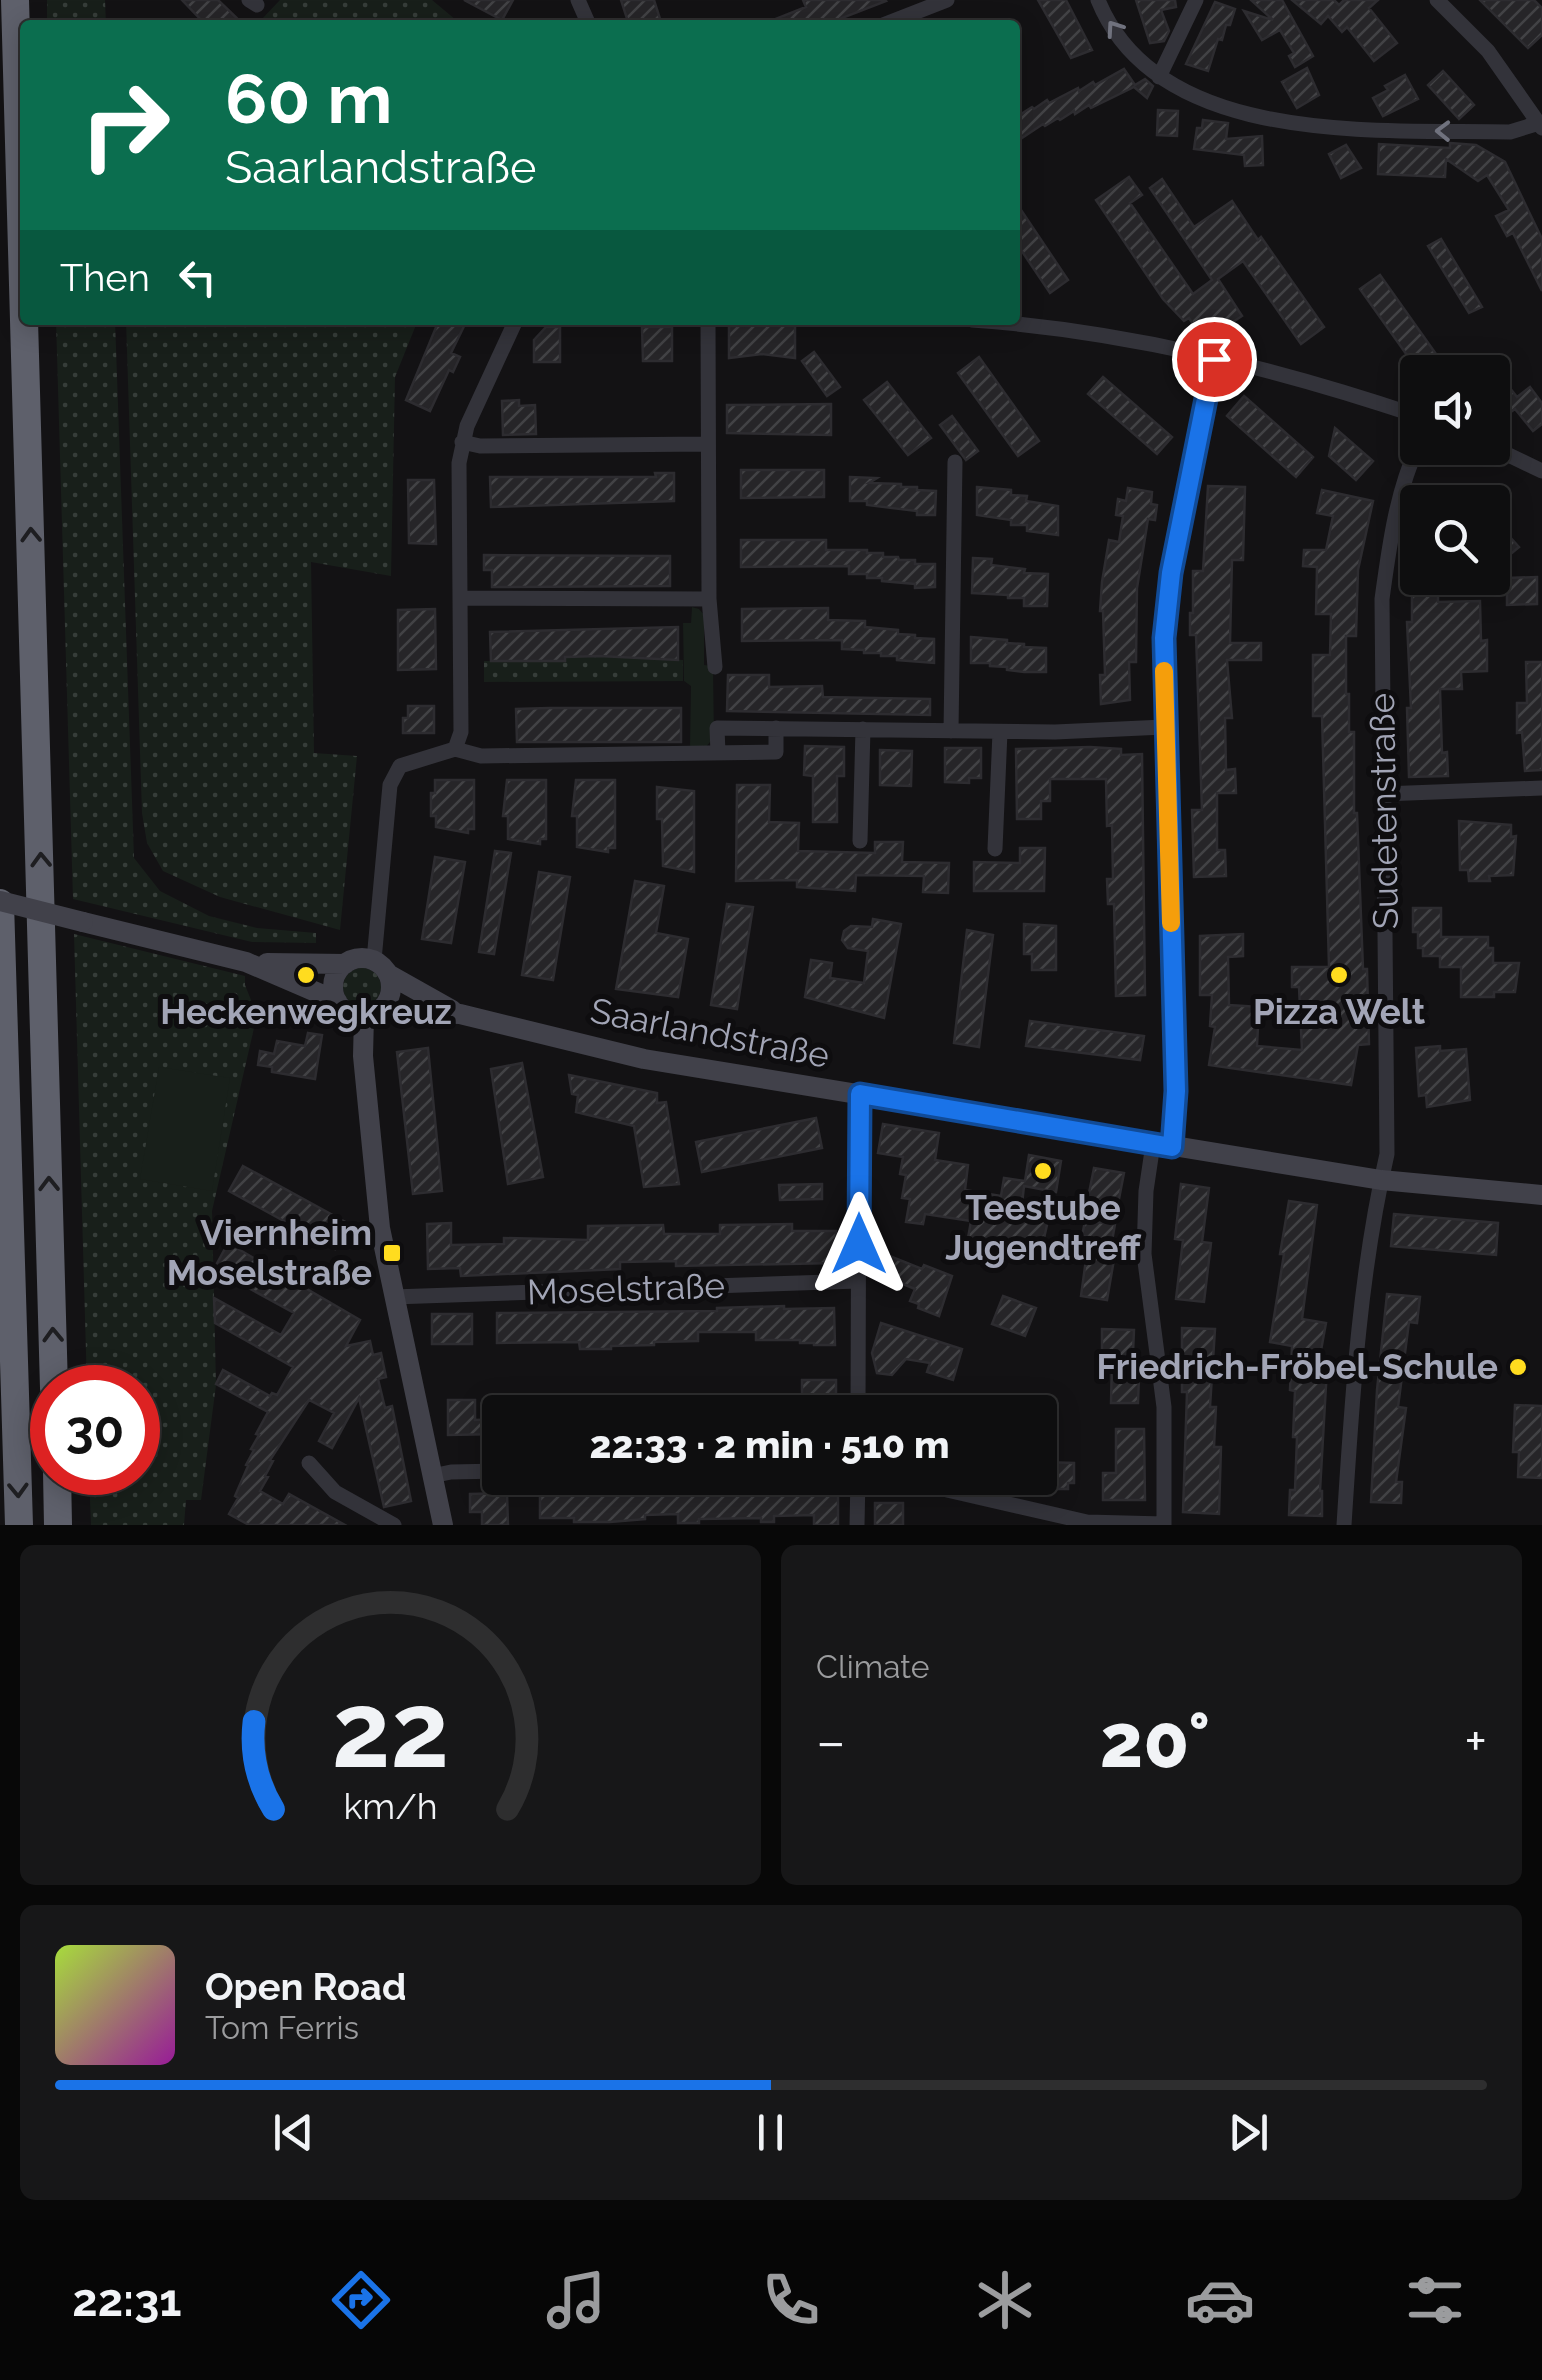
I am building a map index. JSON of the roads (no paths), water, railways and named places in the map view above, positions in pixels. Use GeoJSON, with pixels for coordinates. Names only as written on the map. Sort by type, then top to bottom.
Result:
{"type":"FeatureCollection","features":[{"type":"Feature","properties":{"kind":"highway"},"geometry":{"type":"LineString","coordinates":[[15,0],[20,178]]}},
{"type":"Feature","properties":{"kind":"highway"},"geometry":{"type":"LineString","coordinates":[[24,325],[53,1365]]}},
{"type":"Feature","properties":{"kind":"highway"},"geometry":{"type":"LineString","coordinates":[[0,902],[19,1525]]}},
{"type":"Feature","properties":{"kind":"highway"},"geometry":{"type":"LineString","coordinates":[[57,1495],[58,1525]]}},
{"type":"Feature","properties":{"kind":"street"},"geometry":{"type":"LineString","coordinates":[[897,20],[947,0]]}},
{"type":"Feature","properties":{"kind":"street"},"geometry":{"type":"LineString","coordinates":[[1098,0],[1130,51],[1160,77],[1242,112],[1322,128],[1510,132],[1540,125],[1488,51],[1437,0]]}},
{"type":"Feature","properties":{"kind":"street"},"geometry":{"type":"LineString","coordinates":[[1160,77],[1194,1]]}},
{"type":"Feature","properties":{"kind":"street"},"geometry":{"type":"LineString","coordinates":[[454,748],[461,732],[459,463],[462,442],[514,325]]}},
{"type":"Feature","properties":{"kind":"street"},"geometry":{"type":"LineString","coordinates":[[708,325],[709,599],[716,667]]}},
{"type":"Feature","properties":{"kind":"street"},"geometry":{"type":"LineString","coordinates":[[1020,325],[1108,334],[1322,384],[1400,410]]}},
{"type":"Feature","properties":{"kind":"street"},"geometry":{"type":"LineString","coordinates":[[969,1495],[1087,1522],[1164,1524],[1164,1407],[1144,1254],[1146,1191],[1176,1103],[1164,638],[1171,573],[1214,359]]}},
{"type":"Feature","properties":{"kind":"street"},"geometry":{"type":"LineString","coordinates":[[462,442],[480,446],[708,444]]}},
{"type":"Feature","properties":{"kind":"street"},"geometry":{"type":"LineString","coordinates":[[1510,455],[1542,470]]}},
{"type":"Feature","properties":{"kind":"street"},"geometry":{"type":"LineString","coordinates":[[951,732],[955,462]]}},
{"type":"Feature","properties":{"kind":"street","name":"Sudetenstraße"},"geometry":{"type":"LineString","coordinates":[[1344,1525],[1355,1362],[1387,1154],[1382,599],[1390,540],[1409,465]]}},
{"type":"Feature","properties":{"kind":"street"},"geometry":{"type":"LineString","coordinates":[[460,598],[709,599]]}},
{"type":"Feature","properties":{"kind":"street"},"geometry":{"type":"LineString","coordinates":[[718,753],[718,728],[1000,732],[1164,727]]}},
{"type":"Feature","properties":{"kind":"street"},"geometry":{"type":"LineString","coordinates":[[443,1525],[379,1220],[363,1056],[370,1014],[390,995],[381,967],[390,785],[400,766],[454,748],[481,756],[776,752],[776,728]]}},
{"type":"Feature","properties":{"kind":"street"},"geometry":{"type":"LineString","coordinates":[[860,841],[863,729]]}},
{"type":"Feature","properties":{"kind":"street"},"geometry":{"type":"LineString","coordinates":[[995,849],[1000,732]]}},
{"type":"Feature","properties":{"kind":"street"},"geometry":{"type":"LineString","coordinates":[[1383,794],[1542,788]]}},
{"type":"Feature","properties":{"kind":"street"},"geometry":{"type":"LineString","coordinates":[[0,902],[246,962],[337,1001],[348,1012],[370,1014]]}},
{"type":"Feature","properties":{"kind":"street"},"geometry":{"type":"LineString","coordinates":[[246,962],[345,964],[360,958],[381,967]]}},
{"type":"Feature","properties":{"kind":"street"},"geometry":{"type":"LineString","coordinates":[[337,1001],[334,981],[345,964]]}},
{"type":"Feature","properties":{"kind":"street","name":"Saarlandstraße"},"geometry":{"type":"LineString","coordinates":[[381,967],[460,1014]]}},
{"type":"Feature","properties":{"kind":"street","name":"Saarlandstraße"},"geometry":{"type":"LineString","coordinates":[[370,1014],[460,1014],[644,1058],[1163,1145],[1381,1180],[1542,1195]]}},
{"type":"Feature","properties":{"kind":"street"},"geometry":{"type":"LineString","coordinates":[[858,1395],[860,1094]]}},
{"type":"Feature","properties":{"kind":"street","name":"Moselstraße"},"geometry":{"type":"LineString","coordinates":[[393,1296],[858,1281]]}},
{"type":"Feature","properties":{"kind":"street"},"geometry":{"type":"LineString","coordinates":[[309,1463],[334,1492],[394,1525]]}},
{"type":"Feature","properties":{"kind":"street"},"geometry":{"type":"LineString","coordinates":[[432,1476],[482,1471]]}},
{"type":"Feature","properties":{"kind":"street"},"geometry":{"type":"LineString","coordinates":[[857,1525],[858,1495]]}},
{"type":"Feature","properties":{"kind":"place","name":"Heckenwegkreuz"},"geometry":{"type":"Point","coordinates":[306,975]}},
{"type":"Feature","properties":{"kind":"place","name":"Pizza Welt"},"geometry":{"type":"Point","coordinates":[1339,975]}},
{"type":"Feature","properties":{"kind":"place","name":"Teestube Jugendtreff"},"geometry":{"type":"Point","coordinates":[1043,1171]}},
{"type":"Feature","properties":{"kind":"place","name":"Viernheim Moselstraße"},"geometry":{"type":"Point","coordinates":[392,1253]}},
{"type":"Feature","properties":{"kind":"place","name":"Friedrich-Fröbel-Schule"},"geometry":{"type":"Point","coordinates":[1518,1367]}}]}
